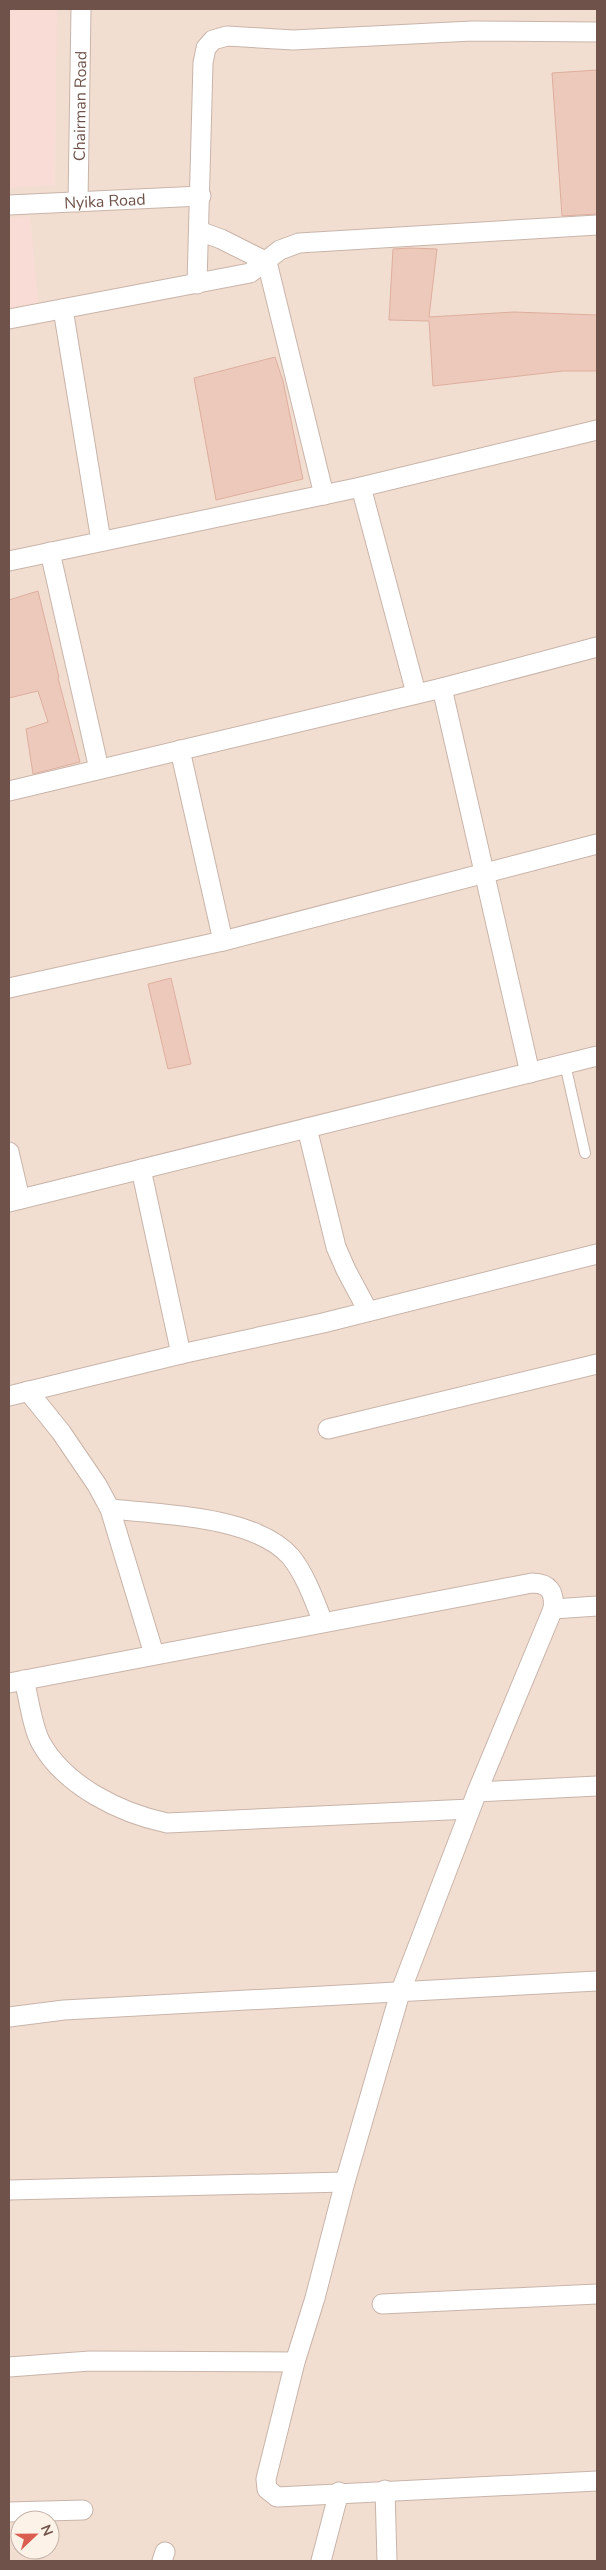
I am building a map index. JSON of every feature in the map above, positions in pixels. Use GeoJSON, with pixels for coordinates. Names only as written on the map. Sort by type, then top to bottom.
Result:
{"type":"FeatureCollection","features":[{"type":"Feature","properties":{"kind":"street","name":"Chairman Road"},"geometry":{"type":"LineString","coordinates":[[78,202],[81,9]]}},
{"type":"Feature","properties":{"kind":"street"},"geometry":{"type":"LineString","coordinates":[[196,284],[201,196],[203,64],[206,48],[213,40],[227,36],[293,40],[472,32],[597,32]]}},
{"type":"Feature","properties":{"kind":"street","name":"Nyika Road"},"geometry":{"type":"LineString","coordinates":[[9,205],[201,196]]}},
{"type":"Feature","properties":{"kind":"street"},"geometry":{"type":"LineString","coordinates":[[9,319],[250,273],[267,262],[280,250],[299,243],[597,225]]}},
{"type":"Feature","properties":{"kind":"street"},"geometry":{"type":"LineString","coordinates":[[199,232],[221,239],[267,262],[324,495]]}},
{"type":"Feature","properties":{"kind":"street"},"geometry":{"type":"LineString","coordinates":[[63,309],[101,541]]}},
{"type":"Feature","properties":{"kind":"street"},"geometry":{"type":"LineString","coordinates":[[9,561],[361,487],[597,430]]}},
{"type":"Feature","properties":{"kind":"street"},"geometry":{"type":"LineString","coordinates":[[361,487],[416,693]]}},
{"type":"Feature","properties":{"kind":"street"},"geometry":{"type":"LineString","coordinates":[[50,552],[99,770]]}},
{"type":"Feature","properties":{"kind":"street"},"geometry":{"type":"LineString","coordinates":[[9,791],[442,688],[597,647]]}},
{"type":"Feature","properties":{"kind":"street"},"geometry":{"type":"LineString","coordinates":[[442,688],[530,1072]]}},
{"type":"Feature","properties":{"kind":"street"},"geometry":{"type":"LineString","coordinates":[[180,750],[223,941]]}},
{"type":"Feature","properties":{"kind":"street"},"geometry":{"type":"LineString","coordinates":[[9,988],[223,941],[597,844]]}},
{"type":"Feature","properties":{"kind":"street"},"geometry":{"type":"LineString","coordinates":[[9,1152],[15,1200],[597,1056]]}},
{"type":"Feature","properties":{"kind":"street"},"geometry":{"type":"LineString","coordinates":[[307,1128],[336,1247],[368,1311]]}},
{"type":"Feature","properties":{"kind":"street"},"geometry":{"type":"LineString","coordinates":[[141,1169],[181,1354]]}},
{"type":"Feature","properties":{"kind":"street"},"geometry":{"type":"LineString","coordinates":[[9,1396],[368,1311],[597,1254]]}},
{"type":"Feature","properties":{"kind":"street"},"geometry":{"type":"LineString","coordinates":[[328,1429],[597,1364]]}},
{"type":"Feature","properties":{"kind":"street"},"geometry":{"type":"LineString","coordinates":[[28,1391],[60,1432],[97,1485],[110,1509],[154,1654]]}},
{"type":"Feature","properties":{"kind":"street"},"geometry":{"type":"LineString","coordinates":[[110,1509],[200,1518],[241,1529],[271,1541],[290,1557],[306,1580],[323,1622]]}},
{"type":"Feature","properties":{"kind":"street"},"geometry":{"type":"LineString","coordinates":[[597,1786],[474,1800],[167,1823],[148,1819],[74,1781],[54,1763],[40,1741],[16,1682],[532,1583],[543,1583],[551,1590],[554,1599],[553,1609],[474,1800],[400,1993],[345,2182],[315,2298],[295,2362],[266,2479],[268,2489],[278,2497],[340,2492],[597,2480]]}},
{"type":"Feature","properties":{"kind":"street"},"geometry":{"type":"LineString","coordinates":[[553,1609],[597,1606]]}},
{"type":"Feature","properties":{"kind":"street"},"geometry":{"type":"LineString","coordinates":[[9,2017],[64,2010],[597,1981]]}},
{"type":"Feature","properties":{"kind":"street"},"geometry":{"type":"LineString","coordinates":[[9,2190],[345,2182]]}},
{"type":"Feature","properties":{"kind":"street"},"geometry":{"type":"LineString","coordinates":[[382,2304],[597,2294]]}},
{"type":"Feature","properties":{"kind":"street"},"geometry":{"type":"LineString","coordinates":[[9,2367],[90,2361],[295,2362]]}},
{"type":"Feature","properties":{"kind":"street"},"geometry":{"type":"LineString","coordinates":[[385,2490],[387,2561]]}},
{"type":"Feature","properties":{"kind":"street"},"geometry":{"type":"LineString","coordinates":[[320,2561],[340,2492]]}},
{"type":"Feature","properties":{"kind":"street"},"geometry":{"type":"LineString","coordinates":[[9,2512],[83,2510]]}},
{"type":"Feature","properties":{"kind":"lane"},"geometry":{"type":"LineString","coordinates":[[565,1064],[586,1153]]}},
{"type":"Feature","properties":{"kind":"shaded area"},"geometry":{"type":"Polygon","coordinates":[[[9,9],[597,9],[597,2561],[9,2561],[9,9]]]}},
{"type":"Feature","properties":{"kind":"shaded area"},"geometry":{"type":"Polygon","coordinates":[[[9,9],[57,9],[55,185],[9,188],[9,9]]]}},
{"type":"Feature","properties":{"kind":"shaded area"},"geometry":{"type":"Polygon","coordinates":[[[30,216],[39,313],[9,319],[9,218],[30,216]]]}},
{"type":"Feature","properties":{"kind":"building"},"geometry":{"type":"Polygon","coordinates":[[[597,70],[597,214],[562,216],[552,73],[597,70]]]}},
{"type":"Feature","properties":{"kind":"building"},"geometry":{"type":"Polygon","coordinates":[[[393,249],[437,249],[429,317],[514,312],[597,315],[597,371],[563,371],[433,386],[429,321],[389,320],[393,249]]]}},
{"type":"Feature","properties":{"kind":"building"},"geometry":{"type":"Polygon","coordinates":[[[275,357],[283,381],[303,479],[216,500],[194,378],[275,357]]]}},
{"type":"Feature","properties":{"kind":"building"},"geometry":{"type":"Polygon","coordinates":[[[38,591],[80,762],[33,774],[26,729],[48,722],[38,691],[9,698],[9,600],[38,591]]]}},
{"type":"Feature","properties":{"kind":"building"},"geometry":{"type":"Polygon","coordinates":[[[171,978],[191,1064],[168,1069],[148,984],[171,978]]]}}]}
